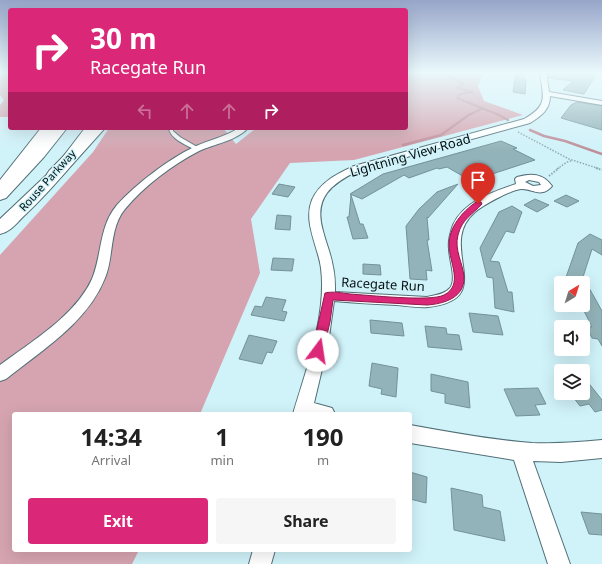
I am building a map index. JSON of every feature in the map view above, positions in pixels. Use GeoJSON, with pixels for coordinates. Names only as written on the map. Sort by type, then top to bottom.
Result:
{"type":"FeatureCollection","features":[{"type":"Feature","properties":{"kind":"highway"},"geometry":{"type":"LineString","coordinates":[[0,191],[46,130]]}},
{"type":"Feature","properties":{"kind":"highway"},"geometry":{"type":"LineString","coordinates":[[55,174],[96,130]]}},
{"type":"Feature","properties":{"kind":"main road","name":"Rouse Parkway"},"geometry":{"type":"LineString","coordinates":[[0,195],[59,130]]}},
{"type":"Feature","properties":{"kind":"main road","name":"Rouse Parkway"},"geometry":{"type":"LineString","coordinates":[[0,229],[55,174],[89,130]]}},
{"type":"Feature","properties":{"kind":"street","name":"Lightning View Road"},"geometry":{"type":"LineString","coordinates":[[303,411],[325,322],[328,296],[328,271],[325,253],[315,218],[315,208],[319,197],[325,188],[333,180],[357,168],[369,164],[527,121],[542,112],[547,103],[547,98]]}},
{"type":"Feature","properties":{"kind":"street"},"geometry":{"type":"LineString","coordinates":[[576,98],[602,103]]}},
{"type":"Feature","properties":{"kind":"street"},"geometry":{"type":"LineString","coordinates":[[0,374],[67,320],[90,294],[98,281],[103,267],[114,218],[122,206],[176,162],[198,149],[240,130]]}},
{"type":"Feature","properties":{"kind":"street","name":"Racegate Run"},"geometry":{"type":"LineString","coordinates":[[328,296],[427,302],[439,301],[448,298],[455,291],[460,277],[453,244],[454,234],[463,218],[469,211],[488,199],[523,185],[519,181],[520,179],[525,177],[534,177],[542,180]]}},
{"type":"Feature","properties":{"kind":"street"},"geometry":{"type":"LineString","coordinates":[[412,434],[464,444],[520,451],[569,452],[602,449]]}},
{"type":"Feature","properties":{"kind":"street"},"geometry":{"type":"LineString","coordinates":[[520,451],[559,564]]}},
{"type":"Feature","properties":{"kind":"street"},"geometry":{"type":"LineString","coordinates":[[260,564],[263,552]]}},
{"type":"Feature","properties":{"kind":"lane"},"geometry":{"type":"LineString","coordinates":[[171,130],[178,138],[198,149]]}},
{"type":"Feature","properties":{"kind":"path"},"geometry":{"type":"LineString","coordinates":[[507,127],[542,142],[572,161],[602,170]]}},
{"type":"Feature","properties":{"kind":"path"},"geometry":{"type":"LineString","coordinates":[[542,180],[567,162],[572,161]]}},
{"type":"Feature","properties":{"kind":"shaded area"},"geometry":{"type":"Polygon","coordinates":[[[3,98],[8,98],[8,117],[0,117],[0,105],[4,100],[3,98]]]}},
{"type":"Feature","properties":{"kind":"shaded area"},"geometry":{"type":"Polygon","coordinates":[[[408,98],[483,98],[484,101],[523,115],[354,160],[290,163],[251,219],[260,273],[201,412],[12,412],[12,552],[138,552],[132,564],[0,564],[0,255],[93,152],[108,130],[225,130],[236,144],[254,130],[408,130],[408,98]]]}},
{"type":"Feature","properties":{"kind":"building"},"geometry":{"type":"Polygon","coordinates":[[[577,102],[602,106],[602,130],[561,118],[571,105],[577,102]]]}},
{"type":"Feature","properties":{"kind":"building"},"geometry":{"type":"Polygon","coordinates":[[[501,141],[517,148],[513,149],[535,160],[486,176],[494,180],[480,186],[447,167],[437,168],[409,178],[404,175],[362,199],[350,194],[383,174],[501,141]]]}},
{"type":"Feature","properties":{"kind":"building"},"geometry":{"type":"Polygon","coordinates":[[[279,184],[295,187],[288,197],[272,194],[279,184]]]}},
{"type":"Feature","properties":{"kind":"building"},"geometry":{"type":"Polygon","coordinates":[[[458,184],[428,218],[427,217],[429,240],[427,240],[432,271],[426,270],[427,280],[410,279],[406,226],[419,209],[437,192],[458,184]]]}},
{"type":"Feature","properties":{"kind":"building"},"geometry":{"type":"Polygon","coordinates":[[[351,195],[360,224],[363,224],[368,238],[353,239],[347,217],[349,217],[351,195]]]}},
{"type":"Feature","properties":{"kind":"building"},"geometry":{"type":"Polygon","coordinates":[[[566,195],[579,201],[567,207],[554,201],[566,195]]]}},
{"type":"Feature","properties":{"kind":"building"},"geometry":{"type":"Polygon","coordinates":[[[535,199],[549,205],[537,212],[524,205],[535,199]]]}},
{"type":"Feature","properties":{"kind":"building"},"geometry":{"type":"Polygon","coordinates":[[[512,206],[522,212],[514,233],[506,231],[490,261],[499,262],[508,292],[512,292],[514,312],[495,308],[493,278],[487,277],[480,248],[499,212],[512,206]]]}},
{"type":"Feature","properties":{"kind":"building"},"geometry":{"type":"Polygon","coordinates":[[[277,215],[291,216],[290,230],[275,229],[277,215]]]}},
{"type":"Feature","properties":{"kind":"building"},"geometry":{"type":"Polygon","coordinates":[[[590,234],[602,240],[602,255],[592,249],[583,276],[566,276],[578,243],[590,234]]]}},
{"type":"Feature","properties":{"kind":"building"},"geometry":{"type":"Polygon","coordinates":[[[273,258],[294,259],[292,271],[271,270],[273,258]]]}},
{"type":"Feature","properties":{"kind":"building"},"geometry":{"type":"Polygon","coordinates":[[[363,264],[380,265],[381,275],[363,274],[363,264]]]}},
{"type":"Feature","properties":{"kind":"building"},"geometry":{"type":"Polygon","coordinates":[[[590,290],[602,311],[602,346],[598,339],[592,338],[590,334],[590,327],[592,327],[590,320],[588,320],[584,312],[590,312],[590,290]]]}},
{"type":"Feature","properties":{"kind":"building"},"geometry":{"type":"Polygon","coordinates":[[[266,297],[286,300],[282,311],[287,312],[284,321],[251,315],[255,306],[262,307],[266,297]]]}},
{"type":"Feature","properties":{"kind":"building"},"geometry":{"type":"Polygon","coordinates":[[[469,313],[498,316],[503,335],[473,332],[469,313]]]}},
{"type":"Feature","properties":{"kind":"building"},"geometry":{"type":"Polygon","coordinates":[[[370,320],[402,323],[404,336],[371,333],[370,320]]]}},
{"type":"Feature","properties":{"kind":"building"},"geometry":{"type":"Polygon","coordinates":[[[425,326],[446,328],[447,334],[459,335],[462,350],[428,347],[425,326]]]}},
{"type":"Feature","properties":{"kind":"building"},"geometry":{"type":"Polygon","coordinates":[[[249,335],[277,341],[272,353],[267,352],[262,364],[239,359],[249,335]]]}},
{"type":"Feature","properties":{"kind":"building"},"geometry":{"type":"Polygon","coordinates":[[[372,363],[398,368],[396,397],[381,394],[382,389],[369,386],[372,363]]]}},
{"type":"Feature","properties":{"kind":"building"},"geometry":{"type":"Polygon","coordinates":[[[431,374],[468,382],[470,408],[445,403],[445,394],[431,391],[431,374]]]}},
{"type":"Feature","properties":{"kind":"building"},"geometry":{"type":"Polygon","coordinates":[[[590,385],[602,400],[602,410],[595,412],[589,404],[580,406],[575,400],[590,400],[590,385]]]}},
{"type":"Feature","properties":{"kind":"building"},"geometry":{"type":"Polygon","coordinates":[[[538,388],[546,404],[535,405],[540,415],[516,416],[504,389],[538,388]]]}},
{"type":"Feature","properties":{"kind":"building"},"geometry":{"type":"Polygon","coordinates":[[[412,473],[427,477],[426,503],[412,500],[412,473]]]}},
{"type":"Feature","properties":{"kind":"building"},"geometry":{"type":"Polygon","coordinates":[[[451,488],[482,495],[483,507],[500,511],[505,541],[454,530],[451,488]]]}},
{"type":"Feature","properties":{"kind":"building"},"geometry":{"type":"Polygon","coordinates":[[[581,512],[602,514],[602,535],[589,534],[581,512]]]}},
{"type":"Feature","properties":{"kind":"waterway"},"geometry":{"type":"LineString","coordinates":[[458,98],[482,108]]}},
{"type":"Feature","properties":{"kind":"waterway"},"geometry":{"type":"LineString","coordinates":[[469,115],[482,108]]}},
{"type":"Feature","properties":{"kind":"waterway"},"geometry":{"type":"LineString","coordinates":[[482,108],[498,115]]}},
{"type":"Feature","properties":{"kind":"waterway"},"geometry":{"type":"LineString","coordinates":[[403,145],[441,135],[470,114]]}},
{"type":"Feature","properties":{"kind":"waterway"},"geometry":{"type":"LineString","coordinates":[[498,115],[508,120]]}},
{"type":"Feature","properties":{"kind":"waterway"},"geometry":{"type":"LineString","coordinates":[[530,130],[544,136],[565,141],[602,154]]}},
{"type":"Feature","properties":{"kind":"route"},"geometry":{"type":"LineString","coordinates":[[318,351],[325,322],[328,296],[427,302],[439,301],[448,298],[455,291],[460,277],[453,244],[454,234],[463,218],[478,204]]}}]}
